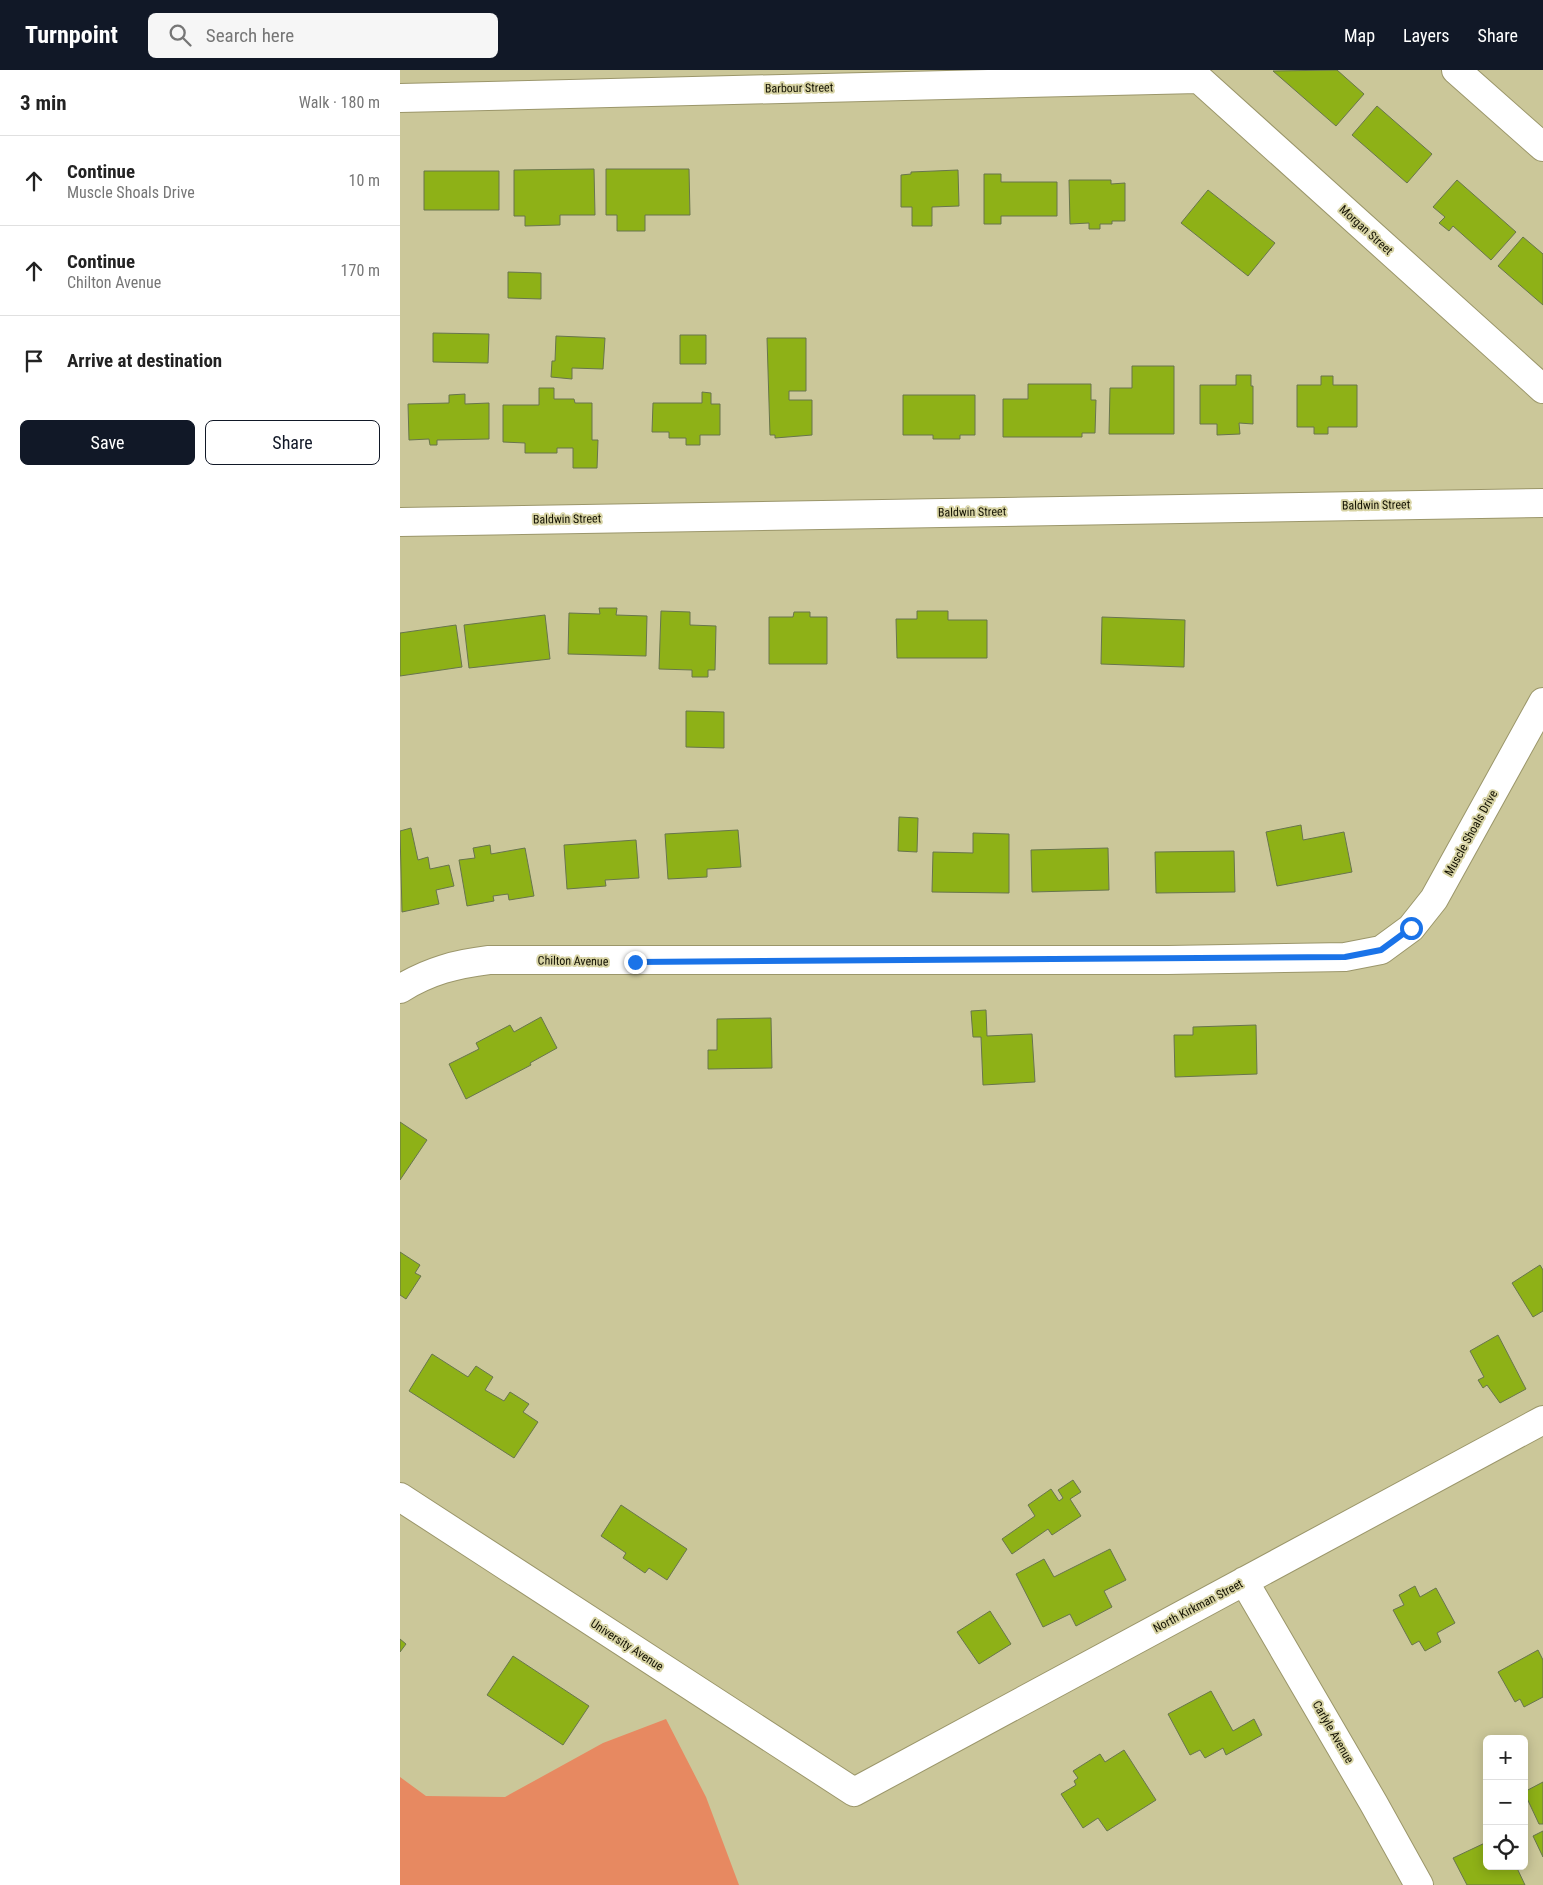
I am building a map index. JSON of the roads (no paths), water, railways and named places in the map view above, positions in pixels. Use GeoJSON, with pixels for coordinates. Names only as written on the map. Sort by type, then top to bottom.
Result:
{"type":"FeatureCollection","features":[{"type":"Feature","properties":{"kind":"street"},"geometry":{"type":"LineString","coordinates":[[1456,70],[1543,147]]}},
{"type":"Feature","properties":{"kind":"street","name":"Barbour Street"},"geometry":{"type":"LineString","coordinates":[[400,98],[1193,74]]}},
{"type":"Feature","properties":{"kind":"street","name":"Morgan Street"},"geometry":{"type":"LineString","coordinates":[[1193,74],[1543,390]]}},
{"type":"Feature","properties":{"kind":"street","name":"Baldwin Street"},"geometry":{"type":"LineString","coordinates":[[400,522],[1543,502]]}},
{"type":"Feature","properties":{"kind":"street","name":"Muscle Shoals Drive"},"geometry":{"type":"LineString","coordinates":[[1381,950],[1411,928],[1434,899],[1543,702]]}},
{"type":"Feature","properties":{"kind":"street","name":"Chilton Avenue"},"geometry":{"type":"LineString","coordinates":[[400,989],[421,976],[454,964],[489,960],[1168,960],[1345,957],[1381,950]]}},
{"type":"Feature","properties":{"kind":"street","name":"North Kirkman Street"},"geometry":{"type":"LineString","coordinates":[[854,1792],[1543,1420]]}},
{"type":"Feature","properties":{"kind":"street","name":"University Avenue"},"geometry":{"type":"LineString","coordinates":[[400,1497],[854,1792]]}},
{"type":"Feature","properties":{"kind":"street","name":"Carlyle Avenue"},"geometry":{"type":"LineString","coordinates":[[1244,1581],[1374,1804],[1418,1885]]}}]}
